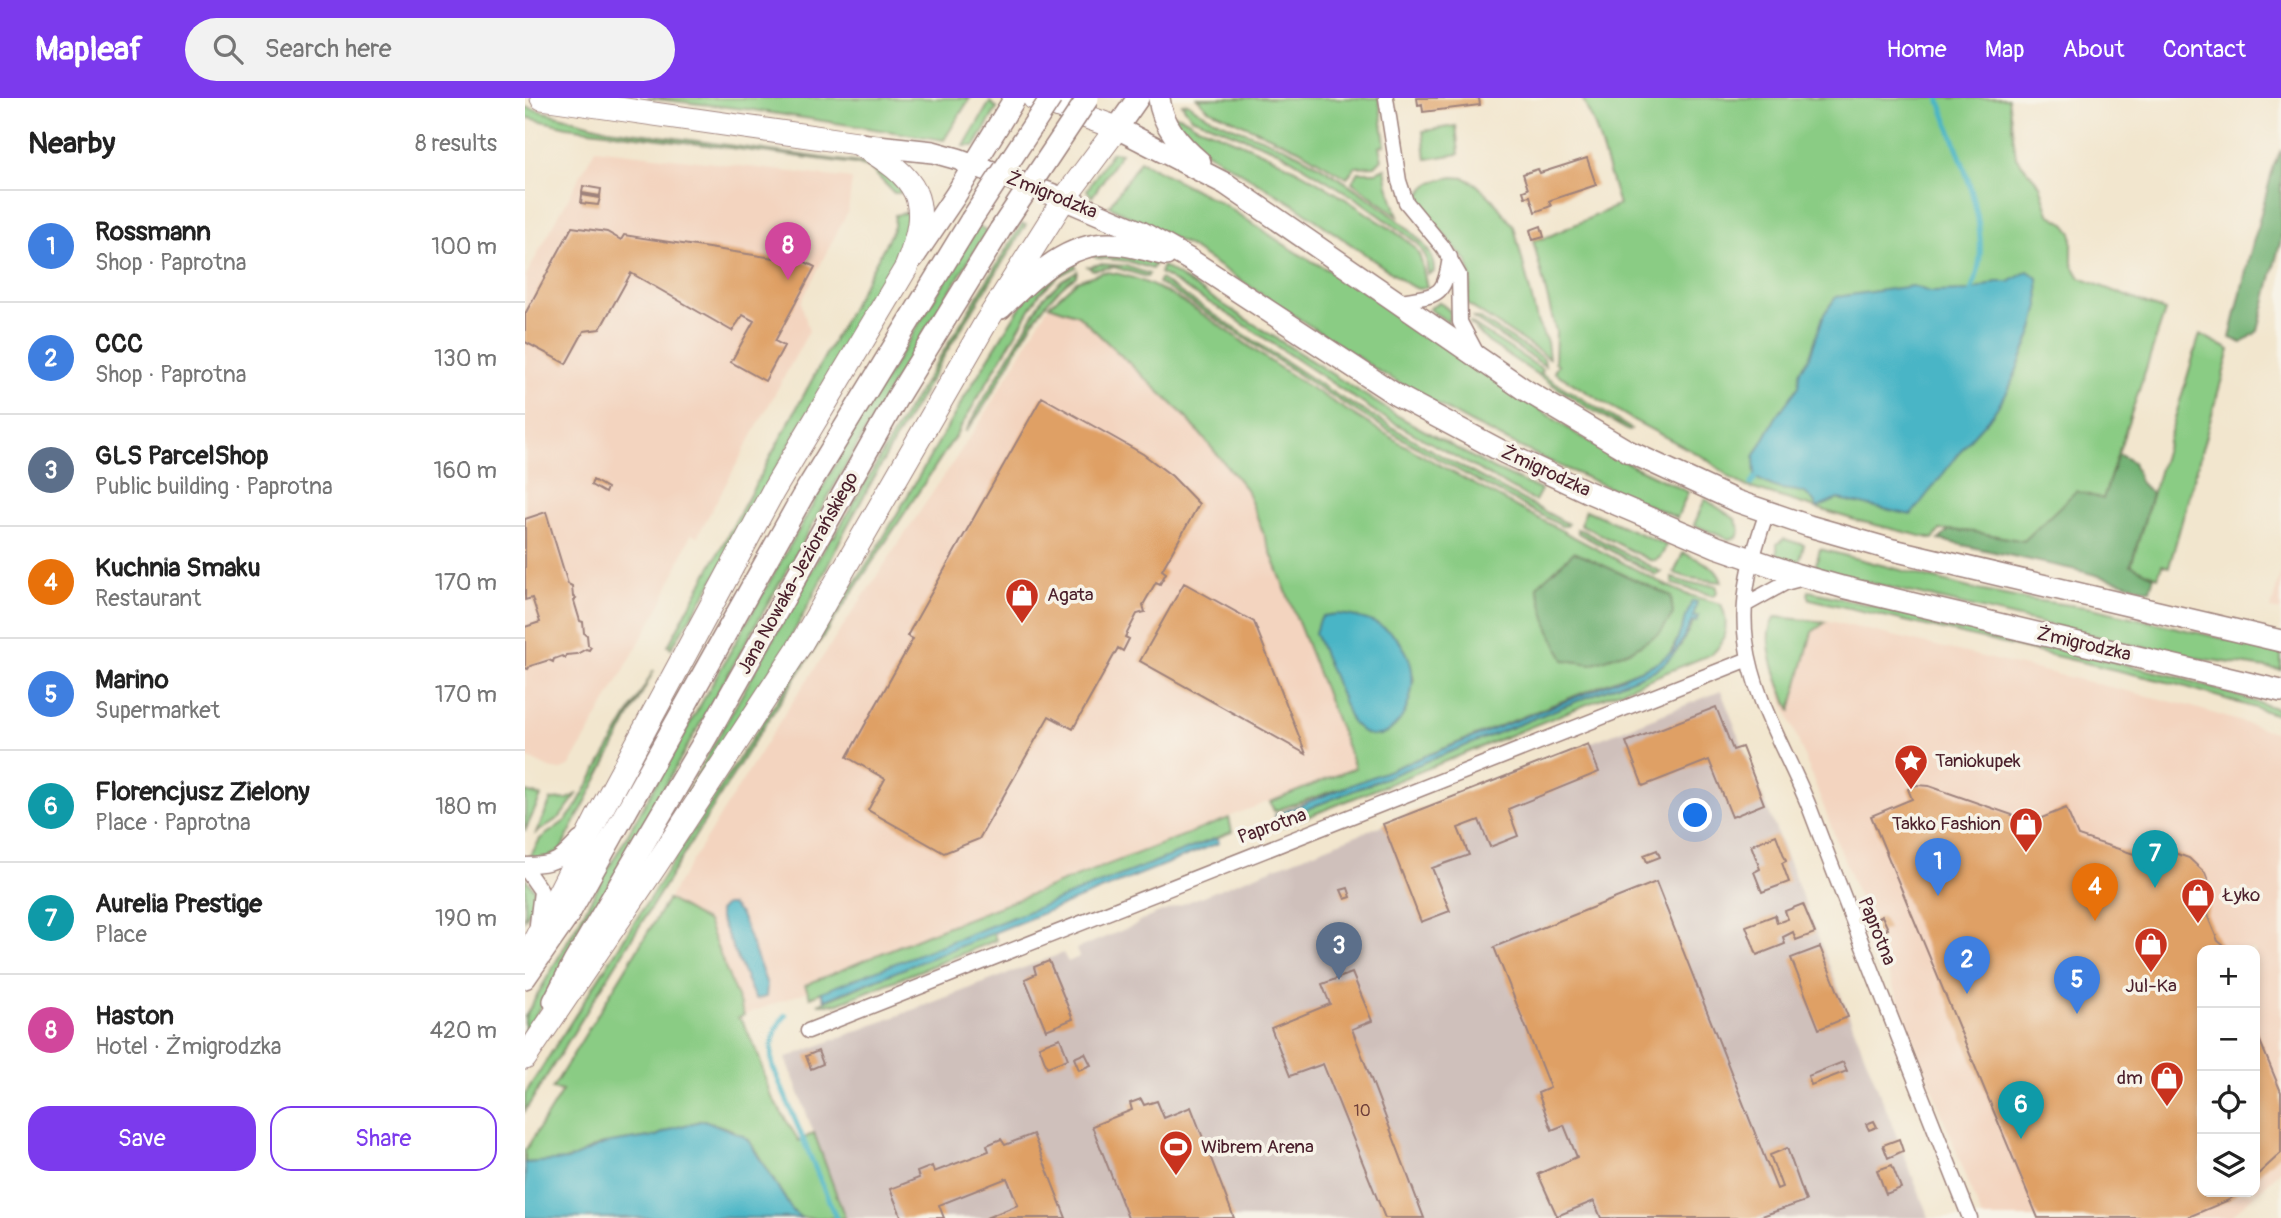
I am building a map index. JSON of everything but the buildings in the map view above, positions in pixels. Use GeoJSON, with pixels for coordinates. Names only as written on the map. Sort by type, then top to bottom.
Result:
{"type":"FeatureCollection","features":[{"type":"Feature","properties":{"kind":"main road"},"geometry":{"type":"LineString","coordinates":[[906,268],[1015,98]]}},
{"type":"Feature","properties":{"kind":"main road"},"geometry":{"type":"LineString","coordinates":[[1034,98],[1117,128],[1226,184]]}},
{"type":"Feature","properties":{"kind":"main road","name":"Jana Nowaka-Jeziorańskiego"},"geometry":{"type":"LineString","coordinates":[[525,978],[566,919],[802,497],[971,220],[1051,98]]}},
{"type":"Feature","properties":{"kind":"main road","name":"Jana Nowaka-Jeziorańskiego"},"geometry":{"type":"LineString","coordinates":[[525,1058],[574,962],[707,736],[891,408],[1000,230],[1088,98]]}},
{"type":"Feature","properties":{"kind":"main road"},"geometry":{"type":"LineString","coordinates":[[525,1058],[663,855],[799,647],[986,322],[1064,199],[1138,98]]}},
{"type":"Feature","properties":{"kind":"main road"},"geometry":{"type":"LineString","coordinates":[[1159,98],[1164,119],[1183,147],[1226,184],[1560,412],[1628,451],[1767,513],[1893,550],[2281,641]]}},
{"type":"Feature","properties":{"kind":"main road","name":"Żmigrodzka"},"geometry":{"type":"LineString","coordinates":[[550,99],[857,144],[933,152],[974,165],[1141,232],[1192,261],[1398,396],[1505,453],[1674,529],[1806,577],[2281,691]]}},
{"type":"Feature","properties":{"kind":"main road","name":"Żmigrodzka"},"geometry":{"type":"LineString","coordinates":[[525,960],[598,816],[773,491],[906,268],[919,227],[920,209],[916,192],[891,163],[857,144]]}},
{"type":"Feature","properties":{"kind":"main road"},"geometry":{"type":"LineString","coordinates":[[986,322],[1039,272],[1056,260],[1090,246],[1123,244],[1192,261]]}},
{"type":"Feature","properties":{"kind":"street"},"geometry":{"type":"LineString","coordinates":[[1386,98],[1399,181],[1406,202],[1450,257],[1459,275],[1461,322],[1479,358]]}},
{"type":"Feature","properties":{"kind":"street"},"geometry":{"type":"LineString","coordinates":[[1399,301],[1440,291],[1447,279],[1450,257]]}},
{"type":"Feature","properties":{"kind":"street","name":"Paprotna"},"geometry":{"type":"LineString","coordinates":[[1767,513],[1751,559],[1745,605],[1745,639],[1749,659],[1763,704],[1809,808],[1970,1218]]}},
{"type":"Feature","properties":{"kind":"street"},"geometry":{"type":"LineString","coordinates":[[1745,605],[1785,583],[1806,577]]}},
{"type":"Feature","properties":{"kind":"street","name":"Paprotna"},"geometry":{"type":"LineString","coordinates":[[808,1031],[1749,659]]}},
{"type":"Feature","properties":{"kind":"street"},"geometry":{"type":"LineString","coordinates":[[536,939],[541,891],[525,867],[556,862],[598,816]]}},
{"type":"Feature","properties":{"kind":"shaded area"},"geometry":{"type":"Polygon","coordinates":[[[595,149],[852,179],[848,211],[801,302],[809,331],[697,537],[691,534],[662,602],[570,766],[561,770],[549,768],[525,756],[525,277],[595,149]]]}},
{"type":"Feature","properties":{"kind":"shaded area"},"geometry":{"type":"Polygon","coordinates":[[[1049,305],[1078,314],[1186,417],[1246,489],[1355,768],[925,935],[805,984],[808,991],[744,1015],[707,922],[668,899],[785,713],[984,416],[1049,305]]]}},
{"type":"Feature","properties":{"kind":"shaded area"},"geometry":{"type":"Polygon","coordinates":[[[2281,571],[2281,611],[2271,609],[2281,571]]]}},
{"type":"Feature","properties":{"kind":"shaded area"},"geometry":{"type":"Polygon","coordinates":[[[1781,617],[1825,620],[2189,706],[2281,734],[2281,1170],[2260,1189],[2260,945],[2197,945],[2197,1197],[2252,1197],[2229,1218],[1982,1218],[1778,688],[1769,631],[1773,620],[1781,617]]]}},
{"type":"Feature","properties":{"kind":"shaded area"},"geometry":{"type":"Polygon","coordinates":[[[1721,691],[1929,1218],[845,1218],[786,1058],[1063,953],[1068,962],[1079,957],[1076,949],[1138,924],[1137,922],[1721,691]]]}},
{"type":"Feature","properties":{"kind":"green space"},"geometry":{"type":"Polygon","coordinates":[[[647,98],[970,98],[944,140],[753,110],[647,98]]]}},
{"type":"Feature","properties":{"kind":"green space"},"geometry":{"type":"Polygon","coordinates":[[[1197,98],[1379,98],[1385,145],[1379,147],[1382,159],[1375,166],[1355,167],[1347,178],[1298,149],[1208,109],[1197,98]]]}},
{"type":"Feature","properties":{"kind":"green space"},"geometry":{"type":"Polygon","coordinates":[[[1582,98],[2008,98],[2016,157],[2040,185],[2049,214],[2064,223],[2072,233],[2072,264],[2080,278],[2165,311],[2103,499],[2076,492],[2024,541],[1972,532],[1940,530],[1933,539],[1855,520],[1747,487],[1705,458],[1633,420],[1554,372],[1558,364],[1555,362],[1556,332],[1533,240],[1545,238],[1619,205],[1595,126],[1582,98]]]}},
{"type":"Feature","properties":{"kind":"green space"},"geometry":{"type":"Polygon","coordinates":[[[990,102],[997,108],[975,146],[964,146],[990,102]]]}},
{"type":"Feature","properties":{"kind":"green space"},"geometry":{"type":"Polygon","coordinates":[[[1188,103],[1223,123],[1290,150],[1365,196],[1419,239],[1430,254],[1434,272],[1428,274],[1426,257],[1417,243],[1360,201],[1278,151],[1191,117],[1182,104],[1188,103]]]}},
{"type":"Feature","properties":{"kind":"green space"},"geometry":{"type":"Polygon","coordinates":[[[525,107],[608,129],[860,163],[884,174],[902,193],[894,193],[871,169],[856,164],[567,127],[525,117],[525,107]]]}},
{"type":"Feature","properties":{"kind":"green space"},"geometry":{"type":"Polygon","coordinates":[[[1174,115],[1285,163],[1390,228],[1417,251],[1427,287],[1418,289],[1409,285],[1293,204],[1190,142],[1183,136],[1174,115]]]}},
{"type":"Feature","properties":{"kind":"green space"},"geometry":{"type":"Polygon","coordinates":[[[1456,126],[1459,154],[1426,159],[1423,131],[1456,126]]]}},
{"type":"Feature","properties":{"kind":"green space"},"geometry":{"type":"Polygon","coordinates":[[[2281,150],[2281,239],[2258,331],[2242,343],[2230,338],[2274,165],[2281,150]]]}},
{"type":"Feature","properties":{"kind":"green space"},"geometry":{"type":"Polygon","coordinates":[[[1114,152],[1121,153],[1092,197],[1087,190],[1114,152]]]}},
{"type":"Feature","properties":{"kind":"green space"},"geometry":{"type":"Polygon","coordinates":[[[1140,161],[1223,204],[1297,253],[1359,287],[1575,433],[1633,466],[1688,492],[1677,518],[1471,423],[1380,372],[1187,245],[1109,206],[1140,161]]]}},
{"type":"Feature","properties":{"kind":"green space"},"geometry":{"type":"Polygon","coordinates":[[[1385,168],[1398,216],[1352,182],[1358,172],[1376,172],[1385,168]]]}},
{"type":"Feature","properties":{"kind":"green space"},"geometry":{"type":"Polygon","coordinates":[[[1453,177],[1465,178],[1476,184],[1514,227],[1538,324],[1547,342],[1549,358],[1467,304],[1471,281],[1468,263],[1420,206],[1418,199],[1432,183],[1453,177]]]}},
{"type":"Feature","properties":{"kind":"green space"},"geometry":{"type":"Polygon","coordinates":[[[909,212],[910,224],[902,252],[849,339],[705,595],[671,648],[668,646],[885,245],[894,227],[895,215],[909,212]]]}},
{"type":"Feature","properties":{"kind":"green space"},"geometry":{"type":"Polygon","coordinates":[[[1022,224],[1026,225],[892,445],[784,650],[667,828],[831,536],[834,537],[908,409],[1022,224]]]}},
{"type":"Feature","properties":{"kind":"green space"},"geometry":{"type":"Polygon","coordinates":[[[978,226],[987,231],[884,398],[525,1034],[525,1017],[856,428],[978,226]]]}},
{"type":"Feature","properties":{"kind":"green space"},"geometry":{"type":"Polygon","coordinates":[[[1120,252],[1155,263],[1152,269],[1128,261],[1097,258],[1092,255],[1120,252]]]}},
{"type":"Feature","properties":{"kind":"green space"},"geometry":{"type":"Polygon","coordinates":[[[1073,258],[1076,267],[1058,276],[1039,294],[956,435],[749,749],[525,1111],[525,1094],[745,749],[878,547],[1027,296],[1073,258]]]}},
{"type":"Feature","properties":{"kind":"green space"},"geometry":{"type":"Polygon","coordinates":[[[1100,264],[1126,266],[1149,274],[1147,277],[1114,267],[1093,270],[1088,267],[1100,264]]]}},
{"type":"Feature","properties":{"kind":"green space"},"geometry":{"type":"Polygon","coordinates":[[[1163,266],[1396,415],[1490,467],[1541,490],[1535,501],[1380,415],[1225,312],[1160,273],[1163,266]]]}},
{"type":"Feature","properties":{"kind":"green space"},"geometry":{"type":"Polygon","coordinates":[[[1077,271],[1076,276],[1059,289],[1044,306],[979,414],[965,432],[1043,298],[1062,280],[1077,271]]]}},
{"type":"Feature","properties":{"kind":"green space"},"geometry":{"type":"Polygon","coordinates":[[[1103,272],[1124,275],[1169,294],[1305,384],[1432,461],[1665,585],[1721,604],[1726,624],[1721,643],[1712,654],[1282,827],[1277,821],[1657,669],[1679,648],[1695,618],[1681,632],[1669,656],[1657,663],[1360,782],[1274,811],[1270,802],[1355,768],[1246,489],[1186,417],[1078,315],[1049,305],[1077,281],[1103,272]],[[1377,624],[1414,682],[1406,656],[1377,624]]]}},
{"type":"Feature","properties":{"kind":"green space"},"geometry":{"type":"Polygon","coordinates":[[[1160,279],[1338,396],[1454,463],[1568,524],[1567,526],[1562,526],[1477,481],[1365,417],[1158,283],[1160,279]]]}},
{"type":"Feature","properties":{"kind":"green space"},"geometry":{"type":"Polygon","coordinates":[[[1439,302],[1450,311],[1448,322],[1429,309],[1439,302]]]}},
{"type":"Feature","properties":{"kind":"green space"},"geometry":{"type":"Polygon","coordinates":[[[1473,318],[1479,318],[1544,359],[1545,366],[1473,318]]]}},
{"type":"Feature","properties":{"kind":"green space"},"geometry":{"type":"Polygon","coordinates":[[[1469,322],[1542,369],[1540,373],[1631,429],[1629,431],[1585,406],[1488,342],[1469,322]]]}},
{"type":"Feature","properties":{"kind":"green space"},"geometry":{"type":"Polygon","coordinates":[[[2200,334],[2230,350],[2169,567],[2162,565],[2158,577],[2131,566],[2200,334]]]}},
{"type":"Feature","properties":{"kind":"green space"},"geometry":{"type":"Polygon","coordinates":[[[2118,454],[2133,462],[2140,482],[2152,494],[2131,565],[2154,576],[2150,590],[2081,571],[1939,540],[1949,530],[2024,541],[2076,491],[2103,499],[2118,454]]]}},
{"type":"Feature","properties":{"kind":"green space"},"geometry":{"type":"Polygon","coordinates":[[[1705,499],[1735,519],[1740,530],[1737,538],[1728,539],[1694,525],[1705,499]]]}},
{"type":"Feature","properties":{"kind":"green space"},"geometry":{"type":"Polygon","coordinates":[[[1586,510],[1666,545],[1662,554],[1656,560],[1649,560],[1580,524],[1586,510]]]}},
{"type":"Feature","properties":{"kind":"green space"},"geometry":{"type":"Polygon","coordinates":[[[1577,529],[1661,572],[1656,575],[1578,533],[1577,529]]]}},
{"type":"Feature","properties":{"kind":"green space"},"geometry":{"type":"Polygon","coordinates":[[[1784,539],[1804,545],[1799,564],[1777,555],[1777,544],[1784,539]]]}},
{"type":"Feature","properties":{"kind":"green space"},"geometry":{"type":"Polygon","coordinates":[[[1820,549],[1973,589],[2092,608],[2281,652],[2281,670],[2176,655],[1837,575],[1815,568],[1820,549]]]}},
{"type":"Feature","properties":{"kind":"green space"},"geometry":{"type":"Polygon","coordinates":[[[1574,552],[1671,596],[1673,614],[1661,632],[1632,650],[1591,664],[1564,660],[1549,629],[1537,586],[1574,552]]]}},
{"type":"Feature","properties":{"kind":"green space"},"geometry":{"type":"Polygon","coordinates":[[[1683,553],[1711,567],[1722,582],[1689,578],[1674,573],[1683,553]]]}},
{"type":"Feature","properties":{"kind":"green space"},"geometry":{"type":"Polygon","coordinates":[[[1672,578],[1692,584],[1714,585],[1717,592],[1714,596],[1673,584],[1672,578]]]}},
{"type":"Feature","properties":{"kind":"green space"},"geometry":{"type":"Polygon","coordinates":[[[1809,591],[2174,676],[2281,710],[2281,716],[2180,685],[1810,599],[1809,591]]]}},
{"type":"Feature","properties":{"kind":"green space"},"geometry":{"type":"Polygon","coordinates":[[[1776,617],[1826,622],[1812,632],[1791,710],[1776,677],[1769,649],[1771,625],[1776,617]]]}},
{"type":"Feature","properties":{"kind":"green space"},"geometry":{"type":"Polygon","coordinates":[[[654,670],[560,851],[541,860],[530,857],[540,839],[565,821],[574,810],[654,670]]]}},
{"type":"Feature","properties":{"kind":"green space"},"geometry":{"type":"Polygon","coordinates":[[[525,792],[541,796],[525,831],[525,792]]]}},
{"type":"Feature","properties":{"kind":"green space"},"geometry":{"type":"Polygon","coordinates":[[[578,793],[560,817],[536,833],[551,800],[568,799],[578,793]]]}},
{"type":"Feature","properties":{"kind":"green space"},"geometry":{"type":"Polygon","coordinates":[[[1229,818],[1232,832],[810,997],[805,985],[925,935],[1229,818]]]}},
{"type":"Feature","properties":{"kind":"green space"},"geometry":{"type":"Polygon","coordinates":[[[525,878],[535,890],[534,903],[525,919],[525,878]]]}},
{"type":"Feature","properties":{"kind":"green space"},"geometry":{"type":"Polygon","coordinates":[[[668,899],[707,922],[744,1015],[738,1018],[758,1054],[770,1094],[799,1141],[814,1133],[845,1218],[801,1218],[792,1210],[749,1140],[730,1129],[702,1120],[656,1136],[599,1145],[573,1158],[525,1163],[525,1151],[562,1091],[552,1089],[668,899]]]}},
{"type":"Feature","properties":{"kind":"green space"},"geometry":{"type":"Polygon","coordinates":[[[993,931],[996,940],[836,1004],[818,1004],[993,931]]]}},
{"type":"Feature","properties":{"kind":"water"},"geometry":{"type":"Polygon","coordinates":[[[2028,271],[2038,278],[2039,306],[2033,330],[2009,389],[1993,414],[1911,515],[1838,499],[1817,508],[1804,493],[1777,488],[1755,478],[1754,457],[1776,417],[1799,386],[1800,372],[1810,356],[1824,314],[1836,297],[1912,286],[1930,292],[1971,291],[1996,282],[2009,282],[2028,271]]]}},
{"type":"Feature","properties":{"kind":"water"},"geometry":{"type":"Polygon","coordinates":[[[1692,601],[1697,602],[1693,617],[1698,616],[1696,622],[1692,621],[1678,648],[1657,669],[1277,821],[1275,815],[1657,663],[1673,651],[1692,601]]]}},
{"type":"Feature","properties":{"kind":"water"},"geometry":{"type":"Polygon","coordinates":[[[1337,614],[1377,624],[1401,644],[1411,668],[1411,694],[1402,716],[1388,732],[1371,735],[1353,723],[1348,714],[1315,633],[1323,616],[1337,614]]]}},
{"type":"Feature","properties":{"kind":"water"},"geometry":{"type":"Polygon","coordinates":[[[1218,839],[1219,843],[825,1000],[821,992],[1218,839]]]}},
{"type":"Feature","properties":{"kind":"water"},"geometry":{"type":"Polygon","coordinates":[[[725,905],[731,905],[741,915],[767,985],[766,997],[754,997],[719,916],[719,911],[725,905]]]}},
{"type":"Feature","properties":{"kind":"water"},"geometry":{"type":"Polygon","coordinates":[[[704,1120],[748,1140],[792,1210],[801,1218],[525,1218],[525,1163],[567,1160],[604,1144],[656,1136],[704,1120]]]}},
{"type":"Feature","properties":{"kind":"waterway"},"geometry":{"type":"LineString","coordinates":[[1939,98],[1964,168],[1978,220],[1978,269],[1971,291]]}},
{"type":"Feature","properties":{"kind":"waterway"},"geometry":{"type":"LineString","coordinates":[[1751,484],[1755,478]]}},
{"type":"Feature","properties":{"kind":"waterway"},"geometry":{"type":"LineString","coordinates":[[786,1015],[777,1027],[773,1039],[773,1067],[836,1218]]}},
{"type":"Feature","properties":{"kind":"place","name":"Haston"},"geometry":{"type":"Point","coordinates":[788,280]}},
{"type":"Feature","properties":{"kind":"place","name":"Agata"},"geometry":{"type":"Point","coordinates":[1022,625]}},
{"type":"Feature","properties":{"kind":"place","name":"Taniokupek"},"geometry":{"type":"Point","coordinates":[1911,791]}},
{"type":"Feature","properties":{"kind":"place","name":"Takko Fashion"},"geometry":{"type":"Point","coordinates":[2026,854]}},
{"type":"Feature","properties":{"kind":"place","name":"Aurelia Prestige"},"geometry":{"type":"Point","coordinates":[2155,888]}},
{"type":"Feature","properties":{"kind":"place","name":"Rossmann"},"geometry":{"type":"Point","coordinates":[1938,896]}},
{"type":"Feature","properties":{"kind":"place","name":"Kuchnia Smaku"},"geometry":{"type":"Point","coordinates":[2095,921]}},
{"type":"Feature","properties":{"kind":"place","name":"Łyko"},"geometry":{"type":"Point","coordinates":[2198,925]}},
{"type":"Feature","properties":{"kind":"place","name":"Jul-Ka"},"geometry":{"type":"Point","coordinates":[2151,974]}},
{"type":"Feature","properties":{"kind":"place","name":"GLS ParcelShop"},"geometry":{"type":"Point","coordinates":[1339,980]}},
{"type":"Feature","properties":{"kind":"place","name":"CCC"},"geometry":{"type":"Point","coordinates":[1967,994]}},
{"type":"Feature","properties":{"kind":"place","name":"Marino"},"geometry":{"type":"Point","coordinates":[2077,1014]}},
{"type":"Feature","properties":{"kind":"place","name":"dm"},"geometry":{"type":"Point","coordinates":[2167,1108]}},
{"type":"Feature","properties":{"kind":"place","name":"Florencjusz Zielony"},"geometry":{"type":"Point","coordinates":[2021,1139]}},
{"type":"Feature","properties":{"kind":"place","name":"Wibrem Arena"},"geometry":{"type":"Point","coordinates":[1176,1177]}}]}
